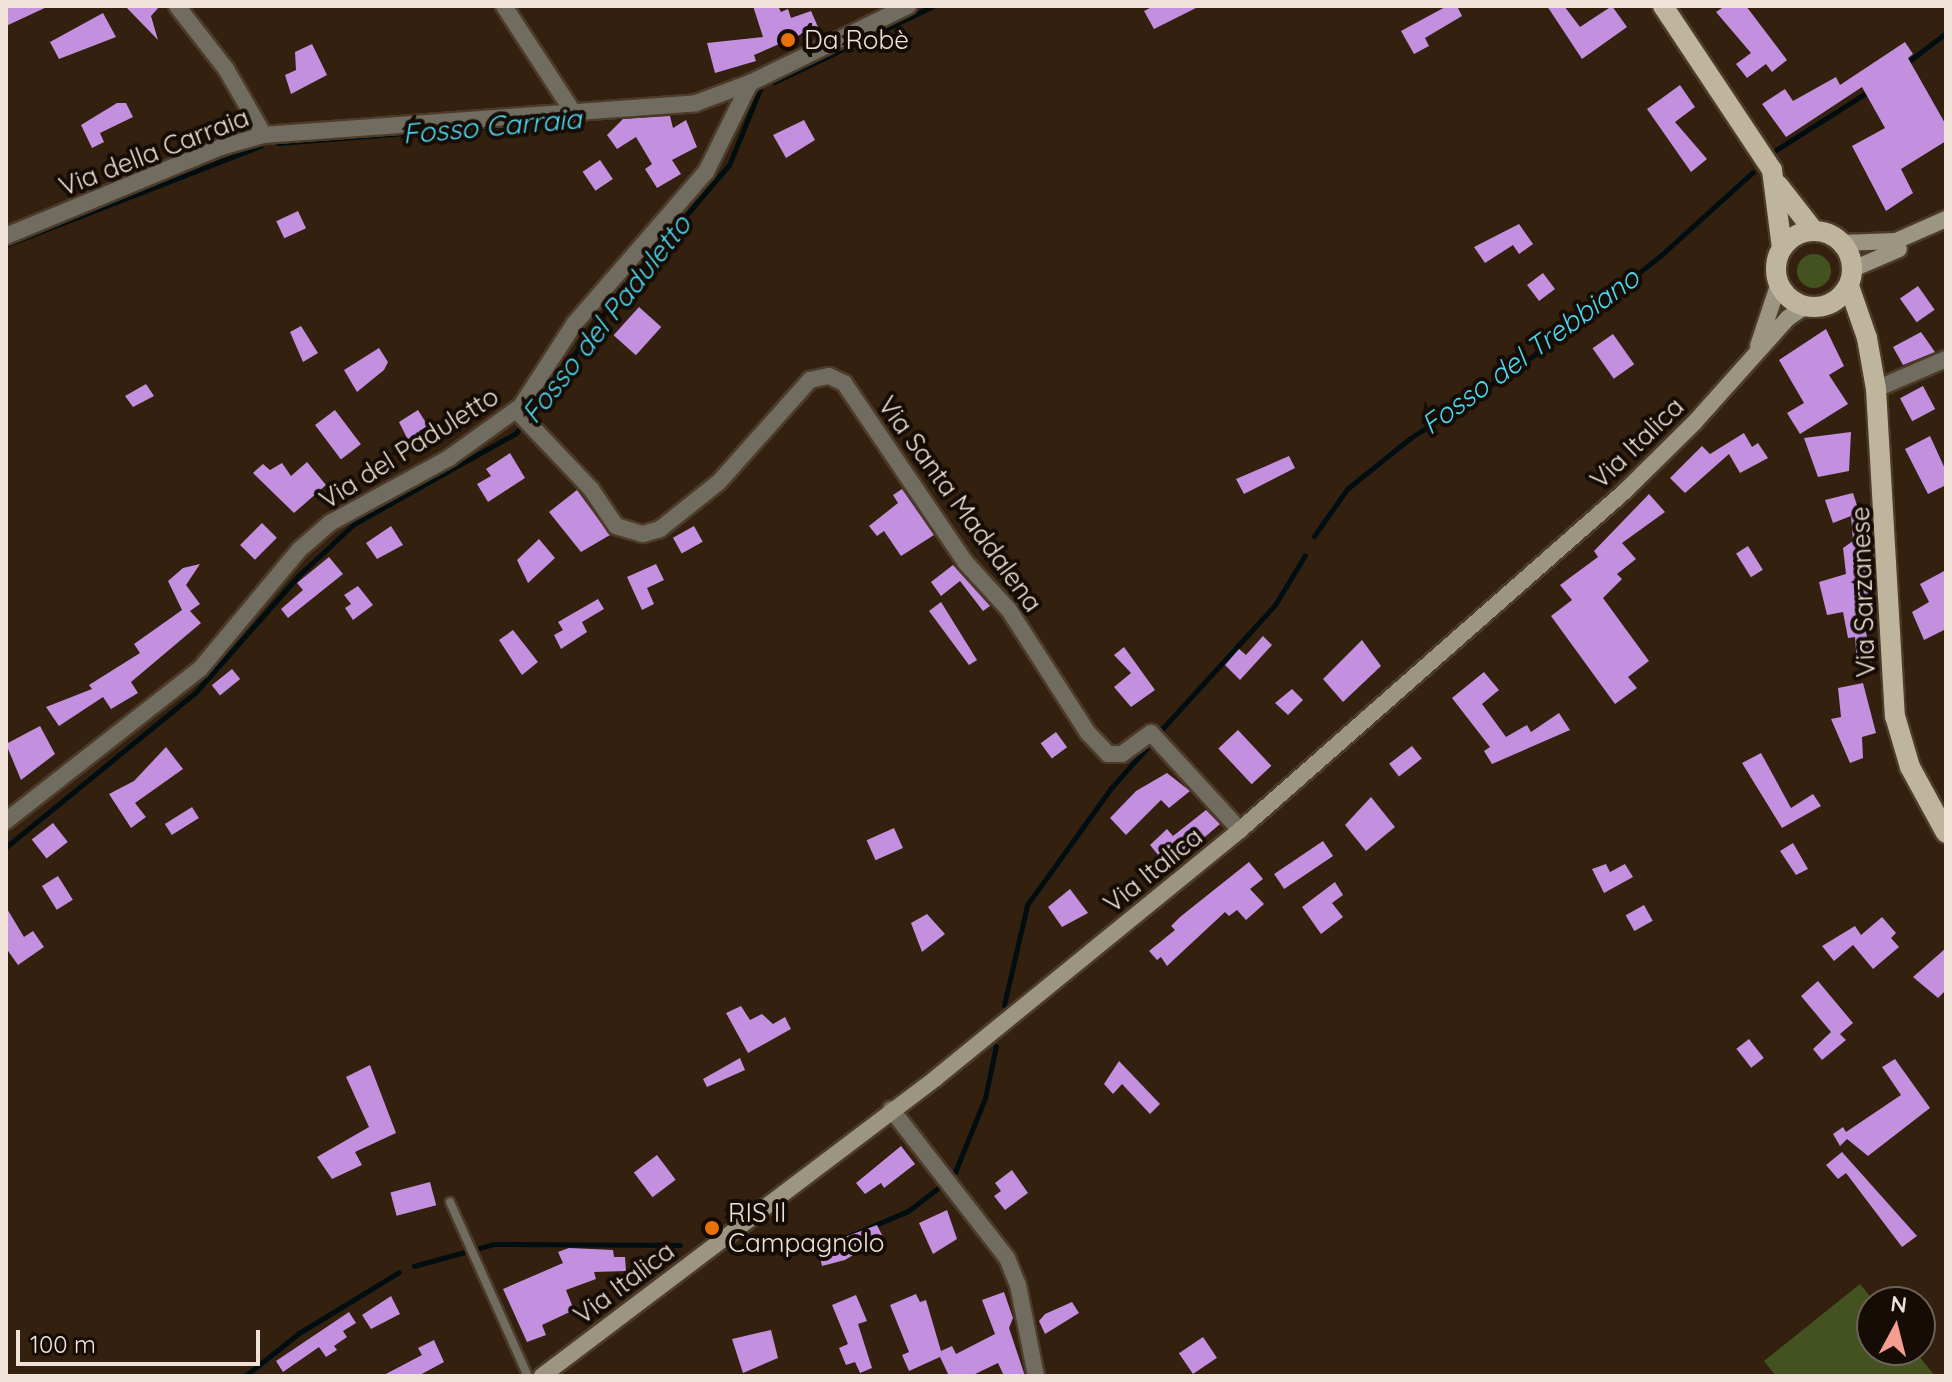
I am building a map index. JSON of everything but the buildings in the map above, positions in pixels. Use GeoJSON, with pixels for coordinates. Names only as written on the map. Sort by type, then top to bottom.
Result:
{"type":"FeatureCollection","features":[{"type":"Feature","properties":{"kind":"main road"},"geometry":{"type":"LineString","coordinates":[[1663,6],[1756,143],[1778,185],[1814,231],[1842,243],[1896,241],[1946,220]]}},
{"type":"Feature","properties":{"kind":"main road"},"geometry":{"type":"LineString","coordinates":[[1778,185],[1782,248],[1779,283],[1789,298],[1841,316],[1867,338]]}},
{"type":"Feature","properties":{"kind":"main road"},"geometry":{"type":"LineString","coordinates":[[1812,307],[1836,301],[1851,278],[1912,245],[1946,220]]}},
{"type":"Feature","properties":{"kind":"main road"},"geometry":{"type":"LineString","coordinates":[[1782,248],[1796,235],[1814,231]]}},
{"type":"Feature","properties":{"kind":"main road"},"geometry":{"type":"LineString","coordinates":[[1842,243],[1851,278]]}},
{"type":"Feature","properties":{"kind":"main road","name":"Via Sarzanese"},"geometry":{"type":"LineString","coordinates":[[1851,278],[1867,338],[1876,389],[1895,716],[1910,767],[1946,833]]}},
{"type":"Feature","properties":{"kind":"main road","name":"Via Italica"},"geometry":{"type":"LineString","coordinates":[[1755,355],[1779,283]]}},
{"type":"Feature","properties":{"kind":"main road","name":"Via Italica"},"geometry":{"type":"LineString","coordinates":[[542,1376],[891,1109],[1240,830],[1625,491],[1755,355],[1812,307]]}},
{"type":"Feature","properties":{"kind":"street"},"geometry":{"type":"LineString","coordinates":[[177,6],[226,69],[264,135]]}},
{"type":"Feature","properties":{"kind":"street"},"geometry":{"type":"LineString","coordinates":[[504,6],[575,115]]}},
{"type":"Feature","properties":{"kind":"street"},"geometry":{"type":"LineString","coordinates":[[750,83],[908,6]]}},
{"type":"Feature","properties":{"kind":"street","name":"Via della Carraia"},"geometry":{"type":"LineString","coordinates":[[6,236],[221,147],[264,135],[575,115],[696,103],[750,83]]}},
{"type":"Feature","properties":{"kind":"street","name":"Via del Paduletto"},"geometry":{"type":"LineString","coordinates":[[6,821],[200,669],[299,550],[330,523],[523,417],[575,323],[706,172],[750,83]]}},
{"type":"Feature","properties":{"kind":"street"},"geometry":{"type":"LineString","coordinates":[[1876,389],[1946,359]]}},
{"type":"Feature","properties":{"kind":"street","name":"Via Santa Maddalena"},"geometry":{"type":"LineString","coordinates":[[523,417],[591,489],[616,526],[643,534],[660,529],[729,472],[810,380],[829,376],[844,383],[965,562],[1009,610],[1088,733],[1108,754],[1122,754],[1156,737],[1240,830]]}},
{"type":"Feature","properties":{"kind":"street"},"geometry":{"type":"LineString","coordinates":[[891,1109],[1007,1258],[1018,1285],[1036,1376]]}},
{"type":"Feature","properties":{"kind":"lane"},"geometry":{"type":"LineString","coordinates":[[450,1202],[528,1376]]}},
{"type":"Feature","properties":{"kind":"green space"},"geometry":{"type":"Polygon","coordinates":[[[1814,254],[1826,259],[1831,271],[1826,283],[1814,288],[1802,283],[1797,271],[1802,259],[1814,254]]]}},
{"type":"Feature","properties":{"kind":"green space"},"geometry":{"type":"Polygon","coordinates":[[[1856,1287],[1856,1366],[1927,1366],[1935,1376],[1776,1376],[1764,1361],[1856,1287]]]}},
{"type":"Feature","properties":{"kind":"waterway","name":"Fosso del Paduletto"},"geometry":{"type":"LineString","coordinates":[[774,82],[933,6]]}},
{"type":"Feature","properties":{"kind":"waterway","name":"Fosso del Trebbiano"},"geometry":{"type":"LineString","coordinates":[[1905,64],[1946,33]]}},
{"type":"Feature","properties":{"kind":"waterway","name":"Fosso del Paduletto"},"geometry":{"type":"LineString","coordinates":[[6,847],[195,693],[298,576],[354,524],[516,433],[611,304],[729,165],[760,89]]}},
{"type":"Feature","properties":{"kind":"waterway","name":"Fosso del Trebbiano"},"geometry":{"type":"LineString","coordinates":[[1776,150],[1869,91]]}},
{"type":"Feature","properties":{"kind":"waterway","name":"Fosso Carraia"},"geometry":{"type":"LineString","coordinates":[[278,143],[621,116]]}},
{"type":"Feature","properties":{"kind":"waterway","name":"Fosso Carraia"},"geometry":{"type":"LineString","coordinates":[[6,245],[260,146]]}},
{"type":"Feature","properties":{"kind":"waterway","name":"Fosso del Trebbiano"},"geometry":{"type":"LineString","coordinates":[[1314,536],[1347,489],[1409,439],[1525,362],[1660,256],[1753,172]]}},
{"type":"Feature","properties":{"kind":"waterway","name":"Fosso del Trebbiano"},"geometry":{"type":"LineString","coordinates":[[1162,729],[1275,605],[1305,555]]}},
{"type":"Feature","properties":{"kind":"waterway","name":"Fosso del Trebbiano"},"geometry":{"type":"LineString","coordinates":[[1004,1005],[1027,905],[1111,788],[1153,741]]}},
{"type":"Feature","properties":{"kind":"waterway","name":"Fosso del Trebbiano"},"geometry":{"type":"LineString","coordinates":[[955,1172],[985,1098],[996,1046]]}},
{"type":"Feature","properties":{"kind":"waterway","name":"Fosso del Trebbiano"},"geometry":{"type":"LineString","coordinates":[[738,1247],[847,1237],[908,1211],[943,1184]]}},
{"type":"Feature","properties":{"kind":"waterway","name":"Fosso del Trebbiano"},"geometry":{"type":"LineString","coordinates":[[414,1266],[494,1244],[680,1245]]}},
{"type":"Feature","properties":{"kind":"waterway","name":"Fosso del Trebbiano"},"geometry":{"type":"LineString","coordinates":[[245,1376],[299,1333],[399,1272]]}},
{"type":"Feature","properties":{"kind":"place","name":"Da Robè"},"geometry":{"type":"Point","coordinates":[788,40]}},
{"type":"Feature","properties":{"kind":"place","name":"RIS Il Campagnolo"},"geometry":{"type":"Point","coordinates":[712,1228]}}]}
